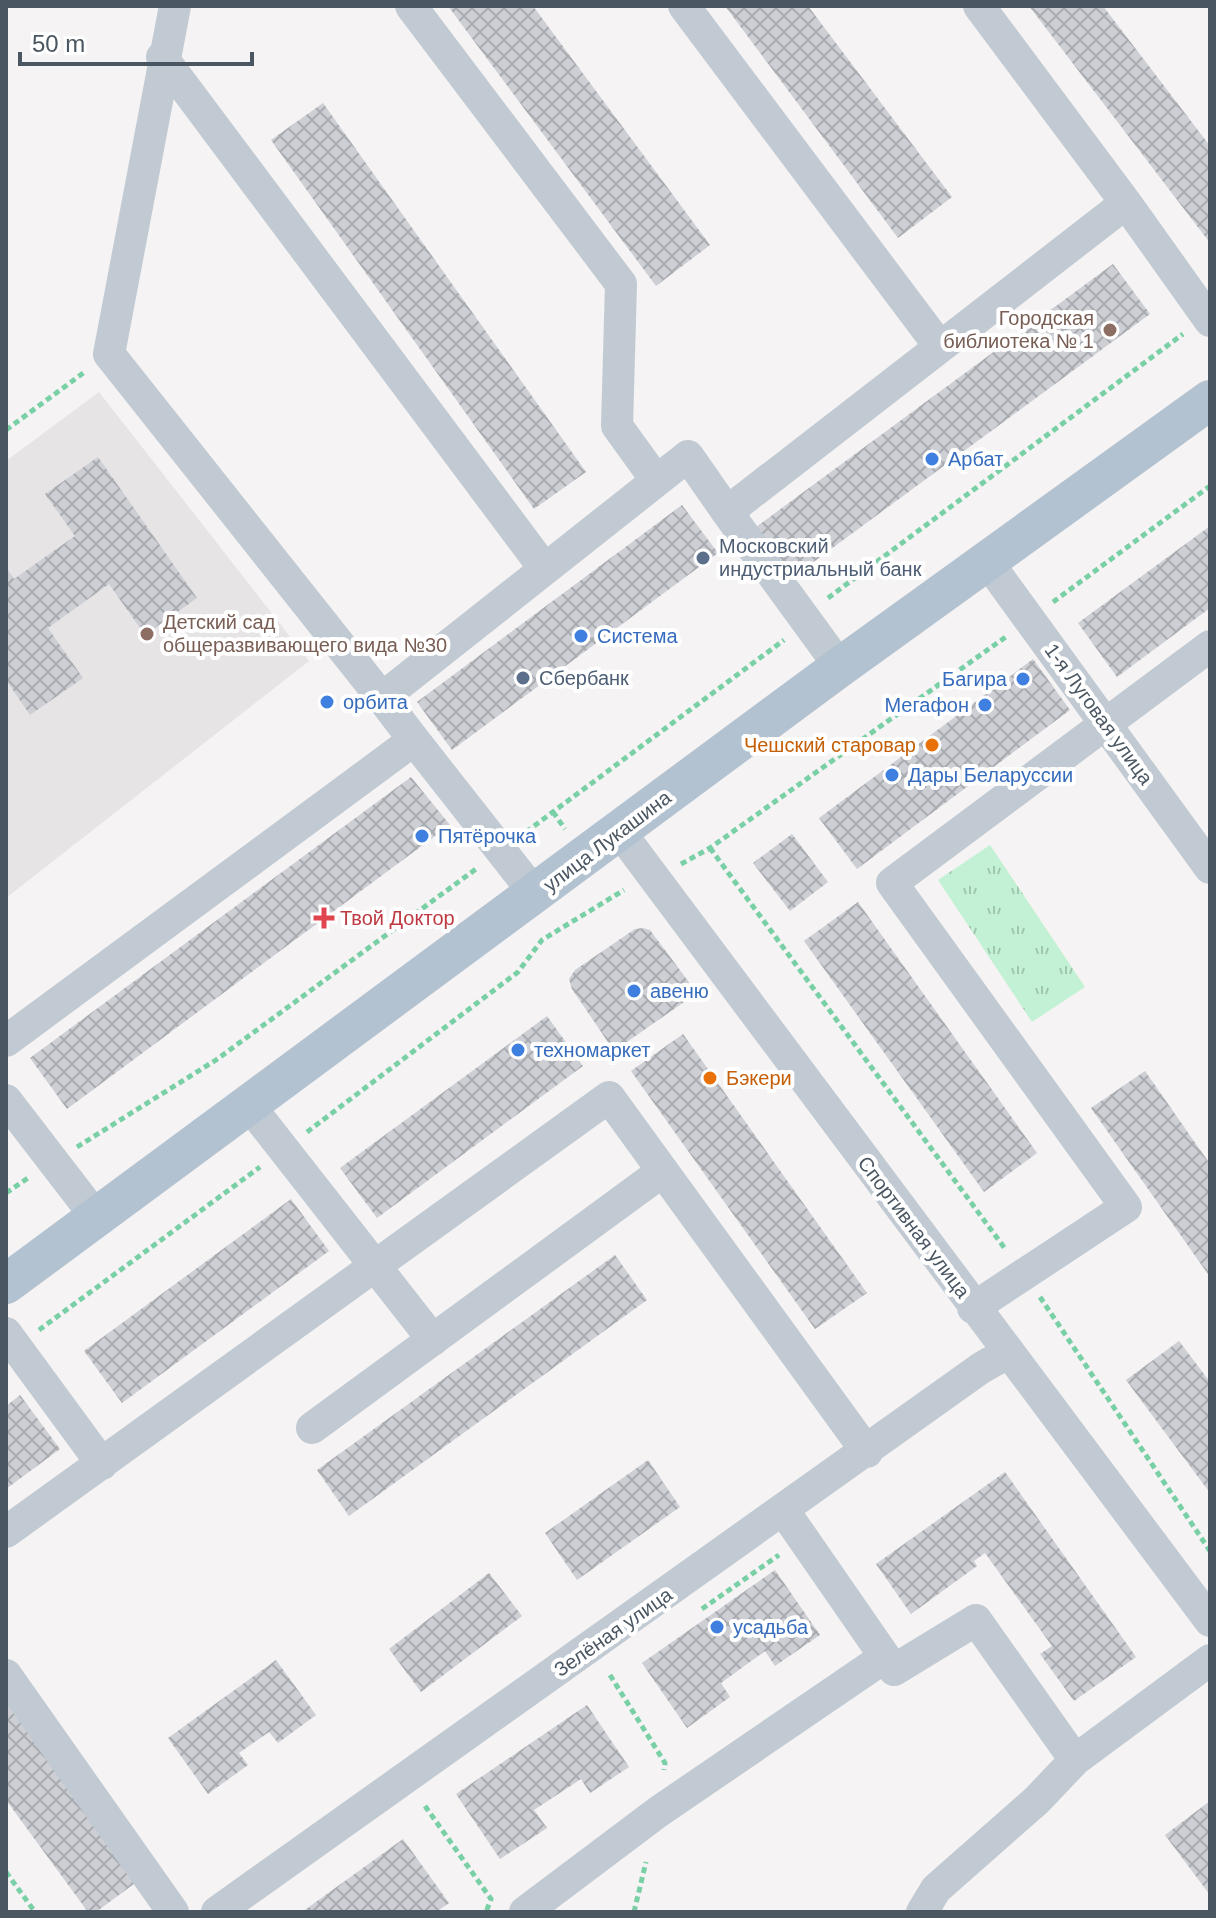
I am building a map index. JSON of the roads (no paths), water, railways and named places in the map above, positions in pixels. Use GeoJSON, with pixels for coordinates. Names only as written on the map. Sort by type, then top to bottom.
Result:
{"type":"FeatureCollection","features":[{"type":"Feature","properties":{"kind":"main road","name":"улица Лукашина"},"geometry":{"type":"LineString","coordinates":[[6,1284],[840,667],[1210,400]]}},
{"type":"Feature","properties":{"kind":"street"},"geometry":{"type":"LineString","coordinates":[[175,6],[162,57],[109,354],[503,849],[535,894]]}},
{"type":"Feature","properties":{"kind":"street"},"geometry":{"type":"LineString","coordinates":[[411,6],[621,284],[617,426],[656,480]]}},
{"type":"Feature","properties":{"kind":"street"},"geometry":{"type":"LineString","coordinates":[[684,6],[940,347]]}},
{"type":"Feature","properties":{"kind":"street"},"geometry":{"type":"LineString","coordinates":[[979,6],[1208,318]]}},
{"type":"Feature","properties":{"kind":"street"},"geometry":{"type":"LineString","coordinates":[[162,57],[544,568]]}},
{"type":"Feature","properties":{"kind":"street"},"geometry":{"type":"LineString","coordinates":[[727,512],[1126,203]]}},
{"type":"Feature","properties":{"kind":"street"},"geometry":{"type":"LineString","coordinates":[[382,698],[688,456],[840,667]]}},
{"type":"Feature","properties":{"kind":"street","name":"1-я Луговая улица"},"geometry":{"type":"LineString","coordinates":[[987,561],[1210,868]]}},
{"type":"Feature","properties":{"kind":"street"},"geometry":{"type":"LineString","coordinates":[[973,1308],[1126,1207],[892,883],[1210,646]]}},
{"type":"Feature","properties":{"kind":"street"},"geometry":{"type":"LineString","coordinates":[[6,1041],[414,740]]}},
{"type":"Feature","properties":{"kind":"street","name":"Спортивная улица"},"geometry":{"type":"LineString","coordinates":[[620,832],[1210,1621]]}},
{"type":"Feature","properties":{"kind":"street"},"geometry":{"type":"LineString","coordinates":[[6,1532],[609,1097],[867,1452]]}},
{"type":"Feature","properties":{"kind":"street"},"geometry":{"type":"LineString","coordinates":[[6,1100],[96,1217]]}},
{"type":"Feature","properties":{"kind":"street"},"geometry":{"type":"LineString","coordinates":[[249,1105],[433,1340]]}},
{"type":"Feature","properties":{"kind":"street"},"geometry":{"type":"LineString","coordinates":[[312,1428],[663,1171]]}},
{"type":"Feature","properties":{"kind":"street"},"geometry":{"type":"LineString","coordinates":[[11,1340],[102,1464]]}},
{"type":"Feature","properties":{"kind":"street","name":"Зелёная улица"},"geometry":{"type":"LineString","coordinates":[[217,1912],[981,1368],[1009,1352]]}},
{"type":"Feature","properties":{"kind":"street"},"geometry":{"type":"LineString","coordinates":[[784,1511],[894,1670],[976,1620],[1075,1760]]}},
{"type":"Feature","properties":{"kind":"street"},"geometry":{"type":"LineString","coordinates":[[525,1912],[658,1812],[885,1657]]}},
{"type":"Feature","properties":{"kind":"street"},"geometry":{"type":"LineString","coordinates":[[922,1912],[936,1889],[1037,1800],[1075,1760],[1210,1660]]}},
{"type":"Feature","properties":{"kind":"street"},"geometry":{"type":"LineString","coordinates":[[6,1675],[173,1912]]}},
{"type":"Feature","properties":{"kind":"place","name":"Городская библиотека № 1"},"geometry":{"type":"Point","coordinates":[1110,330]}},
{"type":"Feature","properties":{"kind":"place","name":"Арбат"},"geometry":{"type":"Point","coordinates":[932,459]}},
{"type":"Feature","properties":{"kind":"place","name":"Московский индустриальный банк"},"geometry":{"type":"Point","coordinates":[703,558]}},
{"type":"Feature","properties":{"kind":"place","name":"Детский сад общеразвивающего вида №30"},"geometry":{"type":"Point","coordinates":[147,634]}},
{"type":"Feature","properties":{"kind":"place","name":"Система"},"geometry":{"type":"Point","coordinates":[581,636]}},
{"type":"Feature","properties":{"kind":"place","name":"Сбербанк"},"geometry":{"type":"Point","coordinates":[523,678]}},
{"type":"Feature","properties":{"kind":"place","name":"Багира"},"geometry":{"type":"Point","coordinates":[1023,679]}},
{"type":"Feature","properties":{"kind":"place","name":"орбита"},"geometry":{"type":"Point","coordinates":[327,702]}},
{"type":"Feature","properties":{"kind":"place","name":"Мегафон"},"geometry":{"type":"Point","coordinates":[985,705]}},
{"type":"Feature","properties":{"kind":"place","name":"Чешский старовар"},"geometry":{"type":"Point","coordinates":[932,745]}},
{"type":"Feature","properties":{"kind":"place","name":"Дары Беларуссии"},"geometry":{"type":"Point","coordinates":[892,775]}},
{"type":"Feature","properties":{"kind":"place","name":"Пятёрочка"},"geometry":{"type":"Point","coordinates":[422,836]}},
{"type":"Feature","properties":{"kind":"place","name":"Твой Доктор"},"geometry":{"type":"Point","coordinates":[324,918]}},
{"type":"Feature","properties":{"kind":"place","name":"авеню"},"geometry":{"type":"Point","coordinates":[634,991]}},
{"type":"Feature","properties":{"kind":"place","name":"техномаркет"},"geometry":{"type":"Point","coordinates":[518,1050]}},
{"type":"Feature","properties":{"kind":"place","name":"Бэкери"},"geometry":{"type":"Point","coordinates":[710,1078]}},
{"type":"Feature","properties":{"kind":"place","name":"усадьба"},"geometry":{"type":"Point","coordinates":[717,1627]}}]}
